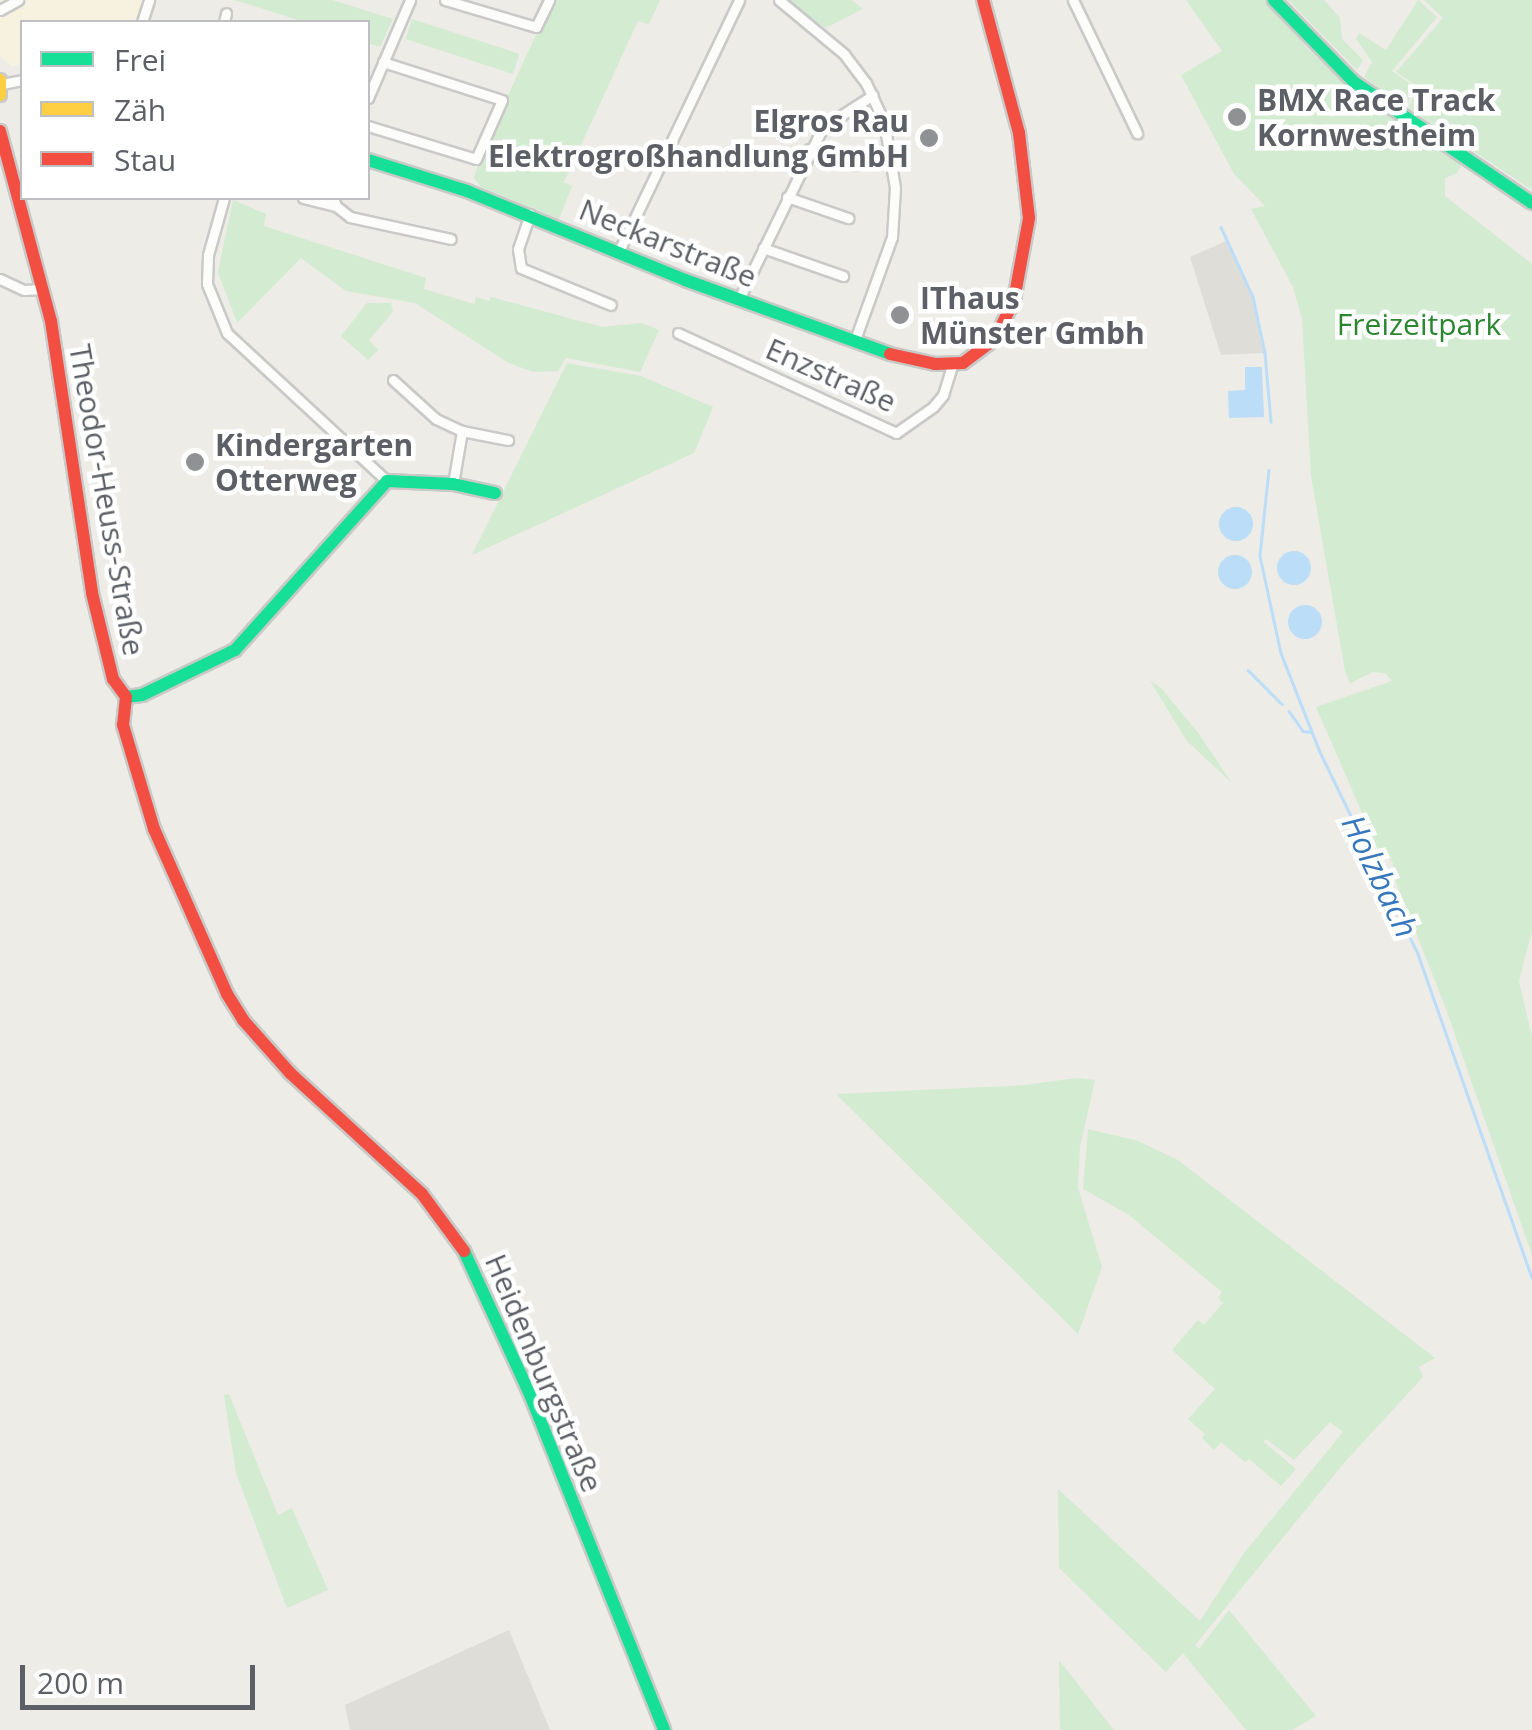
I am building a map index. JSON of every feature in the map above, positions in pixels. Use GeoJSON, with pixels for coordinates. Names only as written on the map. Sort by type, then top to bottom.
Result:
{"type":"FeatureCollection","features":[{"type":"Feature","properties":{"kind":"street"},"geometry":{"type":"LineString","coordinates":[[0,10],[18,0]]}},
{"type":"Feature","properties":{"kind":"street"},"geometry":{"type":"LineString","coordinates":[[370,93],[410,0]]}},
{"type":"Feature","properties":{"kind":"street"},"geometry":{"type":"LineString","coordinates":[[445,0],[536,27],[548,0]]}},
{"type":"Feature","properties":{"kind":"street"},"geometry":{"type":"LineString","coordinates":[[618,253],[739,0]]}},
{"type":"Feature","properties":{"kind":"street"},"geometry":{"type":"LineString","coordinates":[[778,0],[844,54],[873,95],[884,122],[894,167],[894,210],[878,284],[855,340]]}},
{"type":"Feature","properties":{"kind":"street"},"geometry":{"type":"LineString","coordinates":[[952,365],[974,358],[995,340],[1014,300],[1029,218],[1019,133],[983,0]]}},
{"type":"Feature","properties":{"kind":"street"},"geometry":{"type":"LineString","coordinates":[[1073,0],[1137,133]]}},
{"type":"Feature","properties":{"kind":"street"},"geometry":{"type":"LineString","coordinates":[[1274,0],[1354,82],[1532,203]]}},
{"type":"Feature","properties":{"kind":"street"},"geometry":{"type":"LineString","coordinates":[[370,127],[476,159],[502,100],[382,62]]}},
{"type":"Feature","properties":{"kind":"street"},"geometry":{"type":"LineString","coordinates":[[739,299],[809,149],[833,116],[873,95]]}},
{"type":"Feature","properties":{"kind":"street","name":"Theodor-Heuss-Straße"},"geometry":{"type":"LineString","coordinates":[[0,132],[63,385],[92,593],[113,680],[126,697],[123,725],[162,849],[227,994]]}},
{"type":"Feature","properties":{"kind":"street"},"geometry":{"type":"LineString","coordinates":[[809,149],[855,165]]}},
{"type":"Feature","properties":{"kind":"street","name":"Neckarstraße"},"geometry":{"type":"LineString","coordinates":[[370,161],[530,214],[618,253],[855,340],[918,362],[952,365]]}},
{"type":"Feature","properties":{"kind":"street"},"geometry":{"type":"LineString","coordinates":[[787,197],[848,218]]}},
{"type":"Feature","properties":{"kind":"street"},"geometry":{"type":"LineString","coordinates":[[223,200],[208,255],[207,284],[219,319],[244,351],[387,481],[453,484],[495,493]]}},
{"type":"Feature","properties":{"kind":"street"},"geometry":{"type":"LineString","coordinates":[[335,202],[350,216],[384,228],[405,226],[451,239]]}},
{"type":"Feature","properties":{"kind":"street"},"geometry":{"type":"LineString","coordinates":[[530,214],[518,249],[522,268],[610,305]]}},
{"type":"Feature","properties":{"kind":"street"},"geometry":{"type":"LineString","coordinates":[[763,248],[843,276]]}},
{"type":"Feature","properties":{"kind":"street"},"geometry":{"type":"LineString","coordinates":[[0,279],[24,290],[42,289]]}},
{"type":"Feature","properties":{"kind":"street","name":"Enzstraße"},"geometry":{"type":"LineString","coordinates":[[678,334],[896,432],[914,424],[944,394],[952,365]]}},
{"type":"Feature","properties":{"kind":"street"},"geometry":{"type":"LineString","coordinates":[[393,380],[436,419],[462,432],[508,440]]}},
{"type":"Feature","properties":{"kind":"street"},"geometry":{"type":"LineString","coordinates":[[453,484],[462,432]]}},
{"type":"Feature","properties":{"kind":"street"},"geometry":{"type":"LineString","coordinates":[[126,697],[142,695],[235,650],[387,481]]}},
{"type":"Feature","properties":{"kind":"street","name":"Heidenburgstraße"},"geometry":{"type":"LineString","coordinates":[[227,994],[242,1020],[290,1073],[422,1194],[472,1262],[529,1392],[664,1730]]}},
{"type":"Feature","properties":{"kind":"shaded area"},"geometry":{"type":"Polygon","coordinates":[[[0,0],[144,0],[138,20],[20,20],[20,64],[12,66],[0,57],[0,0]]]}},
{"type":"Feature","properties":{"kind":"shaded area"},"geometry":{"type":"Polygon","coordinates":[[[1226,241],[1252,298],[1264,353],[1221,355],[1190,257],[1226,241]]]}},
{"type":"Feature","properties":{"kind":"shaded area"},"geometry":{"type":"Polygon","coordinates":[[[509,1630],[550,1730],[350,1730],[345,1705],[509,1630]]]}},
{"type":"Feature","properties":{"kind":"green space"},"geometry":{"type":"Polygon","coordinates":[[[235,0],[332,0],[393,19],[380,47],[370,44],[370,20],[298,20],[235,0]]]}},
{"type":"Feature","properties":{"kind":"green space"},"geometry":{"type":"Polygon","coordinates":[[[552,0],[660,0],[649,24],[638,21],[564,182],[572,186],[559,219],[481,187],[474,178],[482,152],[552,0]]]}},
{"type":"Feature","properties":{"kind":"green space"},"geometry":{"type":"Polygon","coordinates":[[[789,0],[852,0],[863,9],[825,28],[789,0]]]}},
{"type":"Feature","properties":{"kind":"green space","name":"Freizeitpark"},"geometry":{"type":"Polygon","coordinates":[[[1186,0],[1268,0],[1307,48],[1339,78],[1462,164],[1457,173],[1445,178],[1445,196],[1532,264],[1532,931],[1519,981],[1532,1037],[1532,1255],[1446,1009],[1394,877],[1393,863],[1377,847],[1316,707],[1392,681],[1385,673],[1373,672],[1350,683],[1345,671],[1311,476],[1302,319],[1293,287],[1251,209],[1265,206],[1234,174],[1181,75],[1222,51],[1186,0]]]}},
{"type":"Feature","properties":{"kind":"green space"},"geometry":{"type":"Polygon","coordinates":[[[1288,0],[1324,0],[1340,18],[1342,39],[1363,60],[1357,70],[1288,0]]]}},
{"type":"Feature","properties":{"kind":"green space"},"geometry":{"type":"Polygon","coordinates":[[[1418,0],[1437,17],[1392,71],[1415,87],[1405,108],[1364,77],[1372,62],[1356,39],[1359,33],[1386,50],[1418,0]]]}},
{"type":"Feature","properties":{"kind":"green space"},"geometry":{"type":"Polygon","coordinates":[[[1424,0],[1532,0],[1532,190],[1409,108],[1417,86],[1396,72],[1443,18],[1424,0]]]}},
{"type":"Feature","properties":{"kind":"green space"},"geometry":{"type":"Polygon","coordinates":[[[412,19],[519,54],[513,74],[406,39],[412,19]]]}},
{"type":"Feature","properties":{"kind":"green space"},"geometry":{"type":"Polygon","coordinates":[[[233,200],[266,214],[264,226],[426,278],[424,289],[474,304],[476,297],[489,301],[491,297],[602,327],[642,323],[659,330],[640,372],[566,358],[558,371],[533,372],[507,362],[415,303],[346,291],[301,258],[237,323],[218,272],[233,200]]]}},
{"type":"Feature","properties":{"kind":"green space"},"geometry":{"type":"Polygon","coordinates":[[[367,303],[391,303],[393,312],[369,340],[378,350],[368,360],[341,336],[367,303]]]}},
{"type":"Feature","properties":{"kind":"green space"},"geometry":{"type":"Polygon","coordinates":[[[567,363],[641,376],[713,407],[694,453],[472,555],[567,363]]]}},
{"type":"Feature","properties":{"kind":"green space"},"geometry":{"type":"Polygon","coordinates":[[[1150,681],[1161,688],[1199,734],[1232,783],[1187,741],[1150,681]]]}},
{"type":"Feature","properties":{"kind":"green space"},"geometry":{"type":"Polygon","coordinates":[[[1076,1078],[1095,1080],[1080,1147],[1078,1188],[1102,1267],[1078,1334],[836,1094],[1026,1085],[1076,1078]]]}},
{"type":"Feature","properties":{"kind":"green space"},"geometry":{"type":"Polygon","coordinates":[[[1088,1129],[1138,1141],[1178,1160],[1435,1358],[1419,1367],[1423,1377],[1344,1463],[1195,1645],[1199,1649],[1229,1610],[1316,1716],[1292,1730],[1246,1730],[1183,1653],[1166,1672],[1059,1568],[1058,1489],[1200,1621],[1244,1553],[1343,1432],[1330,1422],[1294,1460],[1266,1439],[1264,1442],[1296,1469],[1281,1486],[1249,1459],[1245,1462],[1221,1442],[1214,1450],[1202,1438],[1205,1434],[1188,1419],[1215,1389],[1172,1350],[1198,1320],[1204,1325],[1223,1303],[1218,1298],[1222,1292],[1129,1215],[1083,1189],[1088,1129]]]}},
{"type":"Feature","properties":{"kind":"green space"},"geometry":{"type":"Polygon","coordinates":[[[229,1394],[278,1515],[292,1508],[328,1590],[287,1608],[236,1473],[224,1395],[229,1394]]]}},
{"type":"Feature","properties":{"kind":"green space"},"geometry":{"type":"Polygon","coordinates":[[[1059,1660],[1114,1730],[1060,1730],[1059,1660]]]}},
{"type":"Feature","properties":{"kind":"water"},"geometry":{"type":"Polygon","coordinates":[[[1245,367],[1262,367],[1264,417],[1229,418],[1228,391],[1245,390],[1245,367]]]}},
{"type":"Feature","properties":{"kind":"water"},"geometry":{"type":"Polygon","coordinates":[[[1236,507],[1248,512],[1253,524],[1248,536],[1236,541],[1224,536],[1219,524],[1224,512],[1236,507]]]}},
{"type":"Feature","properties":{"kind":"water"},"geometry":{"type":"Polygon","coordinates":[[[1294,551],[1306,556],[1311,568],[1306,580],[1294,585],[1282,580],[1277,568],[1282,556],[1294,551]]]}},
{"type":"Feature","properties":{"kind":"water"},"geometry":{"type":"Polygon","coordinates":[[[1235,555],[1247,560],[1252,572],[1247,584],[1235,589],[1223,584],[1218,572],[1223,560],[1235,555]]]}},
{"type":"Feature","properties":{"kind":"water"},"geometry":{"type":"Polygon","coordinates":[[[1305,605],[1317,610],[1322,622],[1317,634],[1305,639],[1293,634],[1288,622],[1293,610],[1305,605]]]}},
{"type":"Feature","properties":{"kind":"waterway"},"geometry":{"type":"LineString","coordinates":[[1221,227],[1253,297],[1265,353],[1271,422]]}},
{"type":"Feature","properties":{"kind":"waterway","name":"Holzbach"},"geometry":{"type":"LineString","coordinates":[[1269,470],[1260,556],[1281,653],[1320,752],[1418,954],[1532,1278]]}},
{"type":"Feature","properties":{"kind":"waterway"},"geometry":{"type":"LineString","coordinates":[[1248,670],[1282,704]]}},
{"type":"Feature","properties":{"kind":"waterway"},"geometry":{"type":"LineString","coordinates":[[1289,711],[1303,731],[1311,732]]}},
{"type":"Feature","properties":{"kind":"traffic: fast"},"geometry":{"type":"LineString","coordinates":[[1274,0],[1354,82],[1532,203]]}},
{"type":"Feature","properties":{"kind":"traffic: fast"},"geometry":{"type":"LineString","coordinates":[[370,161],[467,191],[685,280],[890,354]]}},
{"type":"Feature","properties":{"kind":"traffic: fast"},"geometry":{"type":"LineString","coordinates":[[126,697],[142,695],[235,650],[387,481],[453,484],[495,493]]}},
{"type":"Feature","properties":{"kind":"traffic: fast"},"geometry":{"type":"LineString","coordinates":[[464,1251],[529,1392],[664,1730]]}},
{"type":"Feature","properties":{"kind":"traffic: slow"},"geometry":{"type":"LineString","coordinates":[[0,80],[0,95]]}},
{"type":"Feature","properties":{"kind":"traffic: jam"},"geometry":{"type":"LineString","coordinates":[[890,354],[935,364],[963,363],[995,339],[1014,300],[1029,218],[1019,133],[983,0]]}},
{"type":"Feature","properties":{"kind":"traffic: jam"},"geometry":{"type":"LineString","coordinates":[[0,131],[51,321],[92,593],[113,679],[126,697]]}},
{"type":"Feature","properties":{"kind":"traffic: jam"},"geometry":{"type":"LineString","coordinates":[[126,697],[123,725],[154,829],[227,994],[243,1020],[290,1073],[422,1194],[464,1251]]}},
{"type":"Feature","properties":{"kind":"place","name":"BMX Race Track Kornwestheim"},"geometry":{"type":"Point","coordinates":[1237,117]}},
{"type":"Feature","properties":{"kind":"place","name":"Elgros Rau Elektrogroßhandlung GmbH"},"geometry":{"type":"Point","coordinates":[929,138]}},
{"type":"Feature","properties":{"kind":"place","name":"IThaus Münster Gmbh"},"geometry":{"type":"Point","coordinates":[900,315]}},
{"type":"Feature","properties":{"kind":"place","name":"Kindergarten Otterweg"},"geometry":{"type":"Point","coordinates":[195,462]}}]}
